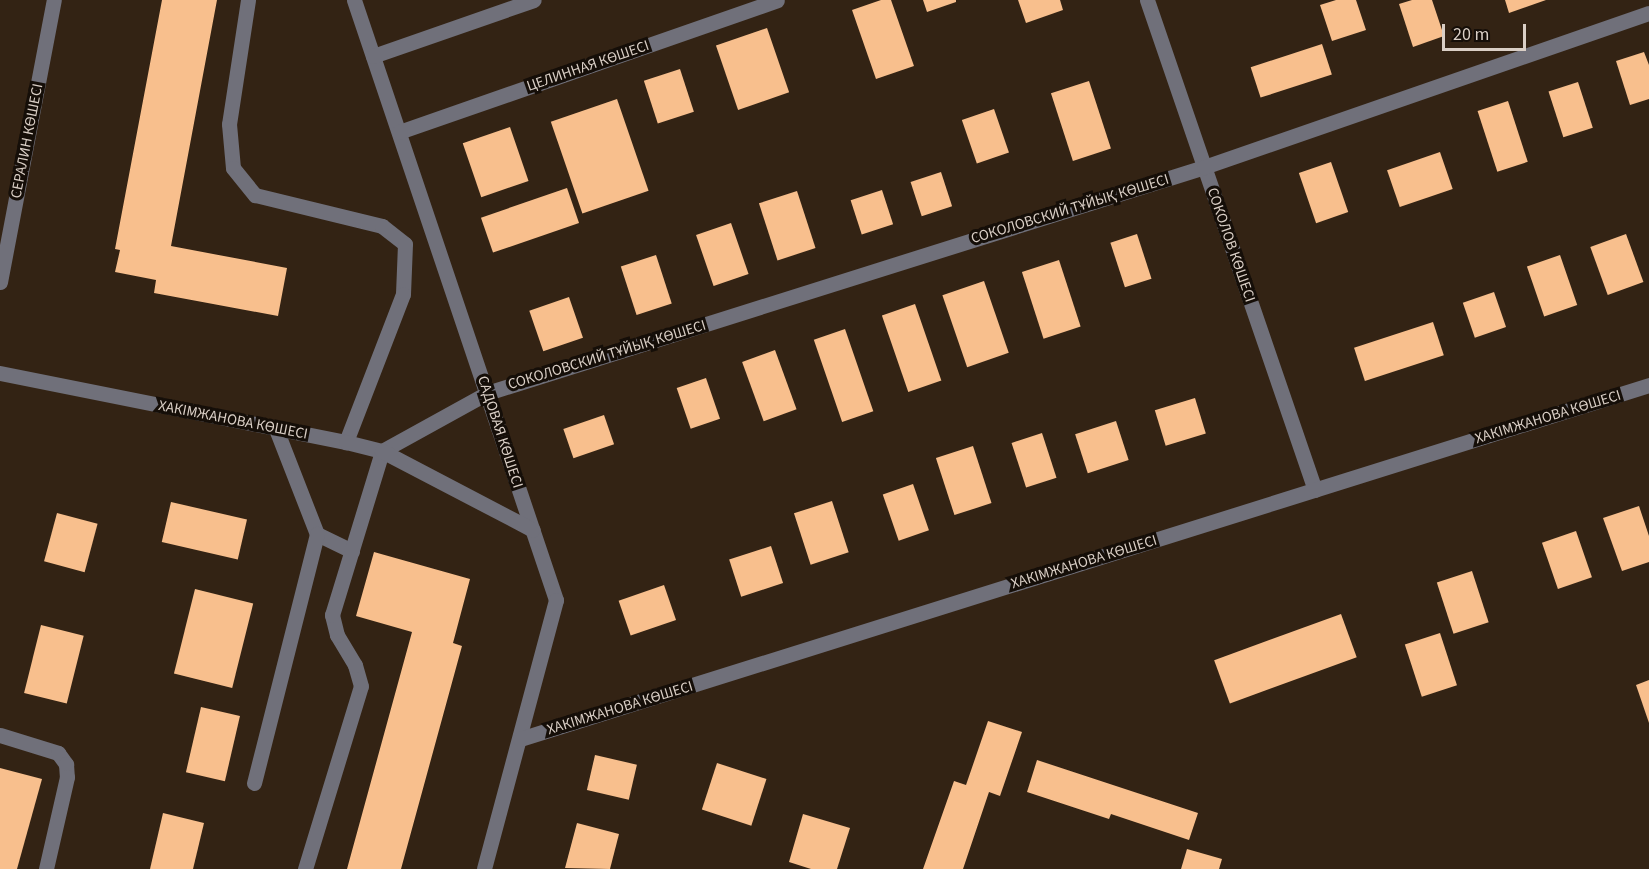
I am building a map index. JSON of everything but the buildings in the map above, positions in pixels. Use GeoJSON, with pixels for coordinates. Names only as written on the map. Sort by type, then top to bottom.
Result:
{"type":"FeatureCollection","features":[{"type":"Feature","properties":{"kind":"street","name":"СЕРАЛИН КӨШЕСІ"},"geometry":{"type":"LineString","coordinates":[[0,282],[54,0]]}},
{"type":"Feature","properties":{"kind":"street"},"geometry":{"type":"LineString","coordinates":[[249,0],[229,124],[232,168],[255,195],[382,226],[405,244],[403,294],[346,442]]}},
{"type":"Feature","properties":{"kind":"street","name":"САДОВАЯ КӨШЕСІ"},"geometry":{"type":"LineString","coordinates":[[354,0],[556,600],[484,869]]}},
{"type":"Feature","properties":{"kind":"street"},"geometry":{"type":"LineString","coordinates":[[373,56],[534,0]]}},
{"type":"Feature","properties":{"kind":"street","name":"ЦЕЛИННАЯ КӨШЕСІ"},"geometry":{"type":"LineString","coordinates":[[399,132],[777,0]]}},
{"type":"Feature","properties":{"kind":"street","name":"СОКОЛОВ КӨШЕСІ"},"geometry":{"type":"LineString","coordinates":[[1147,0],[1315,490]]}},
{"type":"Feature","properties":{"kind":"street","name":"СОКОЛОВСКИЙ ТҰЙЫҚ КӨШЕСІ"},"geometry":{"type":"LineString","coordinates":[[487,393],[1204,167],[1649,13]]}},
{"type":"Feature","properties":{"kind":"street","name":"ХАКІМЖАНОВА КӨШЕСІ"},"geometry":{"type":"LineString","coordinates":[[0,373],[382,451],[533,530]]}},
{"type":"Feature","properties":{"kind":"street","name":"ХАКІМЖАНОВА КӨШЕСІ"},"geometry":{"type":"LineString","coordinates":[[519,739],[1649,386]]}},
{"type":"Feature","properties":{"kind":"street"},"geometry":{"type":"LineString","coordinates":[[305,869],[361,686],[355,665],[337,635],[332,615],[382,451],[487,393]]}},
{"type":"Feature","properties":{"kind":"street"},"geometry":{"type":"LineString","coordinates":[[254,783],[317,534],[276,429]]}},
{"type":"Feature","properties":{"kind":"street"},"geometry":{"type":"LineString","coordinates":[[317,534],[352,551]]}},
{"type":"Feature","properties":{"kind":"street"},"geometry":{"type":"LineString","coordinates":[[0,735],[58,753],[66,764],[67,777],[46,869]]}}]}
